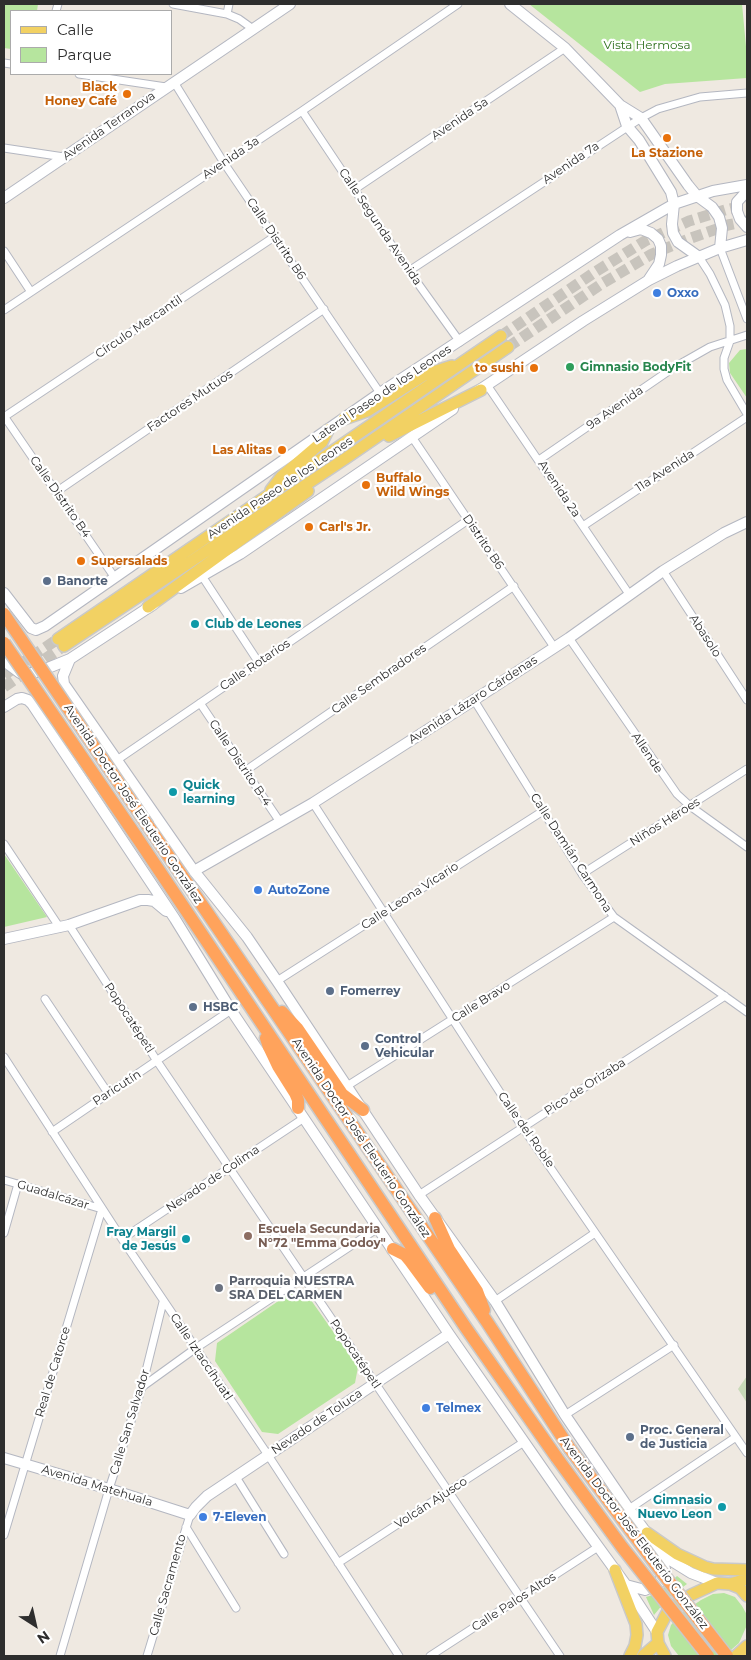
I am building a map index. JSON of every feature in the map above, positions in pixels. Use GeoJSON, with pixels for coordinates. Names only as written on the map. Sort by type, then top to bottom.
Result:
{"type":"FeatureCollection","features":[{"type":"Feature","properties":{"kind":"highway","name":"Avenida Doctor José Eleuterio González"},"geometry":{"type":"LineString","coordinates":[[4,614],[487,1322],[570,1449],[727,1656]]}},
{"type":"Feature","properties":{"kind":"highway","name":"Avenida Doctor José Eleuterio González"},"geometry":{"type":"LineString","coordinates":[[4,643],[136,836],[466,1328],[622,1547],[708,1656]]}},
{"type":"Feature","properties":{"kind":"highway"},"geometry":{"type":"LineString","coordinates":[[268,1002],[290,1020],[342,1094],[363,1110]]}},
{"type":"Feature","properties":{"kind":"highway"},"geometry":{"type":"LineString","coordinates":[[264,1026],[268,1047],[295,1093],[301,1113]]}},
{"type":"Feature","properties":{"kind":"highway"},"geometry":{"type":"LineString","coordinates":[[435,1218],[449,1249],[477,1291],[485,1310],[487,1322]]}},
{"type":"Feature","properties":{"kind":"highway"},"geometry":{"type":"LineString","coordinates":[[393,1250],[405,1255],[410,1260],[453,1322],[466,1328]]}},
{"type":"Feature","properties":{"kind":"main road","name":"Avenida Paseo de los Leones"},"geometry":{"type":"LineString","coordinates":[[501,336],[61,642],[346,458],[508,346]]}},
{"type":"Feature","properties":{"kind":"main road"},"geometry":{"type":"LineString","coordinates":[[344,419],[367,411],[432,371],[458,365]]}},
{"type":"Feature","properties":{"kind":"main road"},"geometry":{"type":"LineString","coordinates":[[148,607],[298,499],[346,458],[484,387]]}},
{"type":"Feature","properties":{"kind":"main road"},"geometry":{"type":"LineString","coordinates":[[266,498],[281,476],[322,442],[328,430]]}},
{"type":"Feature","properties":{"kind":"main road"},"geometry":{"type":"LineString","coordinates":[[647,1533],[677,1554],[700,1565],[713,1569],[747,1570]]}},
{"type":"Feature","properties":{"kind":"main road"},"geometry":{"type":"LineString","coordinates":[[615,1570],[636,1624],[635,1646],[630,1656]]}},
{"type":"Feature","properties":{"kind":"main road"},"geometry":{"type":"LineString","coordinates":[[730,1584],[747,1579]]}},
{"type":"Feature","properties":{"kind":"main road"},"geometry":{"type":"LineString","coordinates":[[644,1656],[657,1638],[668,1611],[691,1595],[717,1583],[730,1584],[740,1588],[747,1596]]}},
{"type":"Feature","properties":{"kind":"main road"},"geometry":{"type":"LineString","coordinates":[[657,1638],[665,1656]]}},
{"type":"Feature","properties":{"kind":"main road"},"geometry":{"type":"LineString","coordinates":[[736,1656],[747,1646]]}},
{"type":"Feature","properties":{"kind":"street"},"geometry":{"type":"LineString","coordinates":[[173,4],[227,14],[239,19],[253,29]]}},
{"type":"Feature","properties":{"kind":"street"},"geometry":{"type":"LineString","coordinates":[[227,14],[229,4]]}},
{"type":"Feature","properties":{"kind":"street","name":"Avenida Terranova"},"geometry":{"type":"LineString","coordinates":[[4,198],[290,4]]}},
{"type":"Feature","properties":{"kind":"street","name":"Avenida 3a"},"geometry":{"type":"LineString","coordinates":[[4,310],[302,111],[458,4]]}},
{"type":"Feature","properties":{"kind":"street"},"geometry":{"type":"LineString","coordinates":[[510,4],[565,48],[620,104],[640,118],[697,196],[712,207],[719,217],[722,228],[720,248],[747,319]]}},
{"type":"Feature","properties":{"kind":"street","name":"Avenida 5a"},"geometry":{"type":"LineString","coordinates":[[355,189],[565,48]]}},
{"type":"Feature","properties":{"kind":"street"},"geometry":{"type":"LineString","coordinates":[[87,75],[170,85]]}},
{"type":"Feature","properties":{"kind":"street","name":"Calle Distrito B6"},"geometry":{"type":"LineString","coordinates":[[170,85],[380,394]]}},
{"type":"Feature","properties":{"kind":"street","name":"Avenida 7a"},"geometry":{"type":"LineString","coordinates":[[409,271],[640,118],[658,109],[700,97],[747,93]]}},
{"type":"Feature","properties":{"kind":"street"},"geometry":{"type":"LineString","coordinates":[[620,104],[627,126],[639,140],[671,192],[674,204],[673,233],[678,242],[699,257],[710,274],[725,305],[730,326],[730,341],[724,358],[724,369],[727,380],[747,416]]}},
{"type":"Feature","properties":{"kind":"street","name":"Calle Segunda Avenida"},"geometry":{"type":"LineString","coordinates":[[302,111],[409,271],[460,342]]}},
{"type":"Feature","properties":{"kind":"street"},"geometry":{"type":"LineString","coordinates":[[4,148],[64,157]]}},
{"type":"Feature","properties":{"kind":"street","name":"Lateral Paseo de los Leones"},"geometry":{"type":"LineString","coordinates":[[4,593],[31,628],[36,630],[45,626],[380,394],[620,235],[674,204],[697,196],[747,185]]}},
{"type":"Feature","properties":{"kind":"street"},"geometry":{"type":"LineString","coordinates":[[747,191],[738,202],[737,211],[740,219],[747,227]]}},
{"type":"Feature","properties":{"kind":"street"},"geometry":{"type":"LineString","coordinates":[[620,235],[641,229],[651,233],[658,239],[661,246],[659,264],[648,280]]}},
{"type":"Feature","properties":{"kind":"street","name":"Círculo Mercantil"},"geometry":{"type":"LineString","coordinates":[[4,417],[274,237]]}},
{"type":"Feature","properties":{"kind":"street"},"geometry":{"type":"LineString","coordinates":[[4,661],[20,673],[33,673],[70,659],[148,607],[240,554],[484,387],[648,280],[720,248],[747,240]]}},
{"type":"Feature","properties":{"kind":"street"},"geometry":{"type":"LineString","coordinates":[[4,251],[31,292]]}},
{"type":"Feature","properties":{"kind":"street","name":"Factores Mutuos"},"geometry":{"type":"LineString","coordinates":[[56,492],[324,309]]}},
{"type":"Feature","properties":{"kind":"street","name":"9a Avenida"},"geometry":{"type":"LineString","coordinates":[[539,460],[673,368],[710,347],[747,335]]}},
{"type":"Feature","properties":{"kind":"street","name":"Avenida 2a"},"geometry":{"type":"LineString","coordinates":[[484,387],[539,460],[629,594]]}},
{"type":"Feature","properties":{"kind":"street","name":"11a Avenida"},"geometry":{"type":"LineString","coordinates":[[583,526],[747,416]]}},
{"type":"Feature","properties":{"kind":"street","name":"Calle Distrito B4"},"geometry":{"type":"LineString","coordinates":[[4,417],[116,578]]}},
{"type":"Feature","properties":{"kind":"street","name":"Distrito B6"},"geometry":{"type":"LineString","coordinates":[[412,437],[554,646]]}},
{"type":"Feature","properties":{"kind":"street","name":"Calle Rotarios"},"geometry":{"type":"LineString","coordinates":[[117,760],[468,520]]}},
{"type":"Feature","properties":{"kind":"street","name":"Avenida Lázaro Cárdenas"},"geometry":{"type":"LineString","coordinates":[[194,871],[313,803],[569,638],[663,571],[724,533],[747,522]]}},
{"type":"Feature","properties":{"kind":"street","name":"Abasolo"},"geometry":{"type":"LineString","coordinates":[[663,571],[747,700]]}},
{"type":"Feature","properties":{"kind":"street"},"geometry":{"type":"LineString","coordinates":[[202,576],[259,663]]}},
{"type":"Feature","properties":{"kind":"street","name":"Calle Sembradores"},"geometry":{"type":"LineString","coordinates":[[245,771],[514,586]]}},
{"type":"Feature","properties":{"kind":"street","name":"Allende"},"geometry":{"type":"LineString","coordinates":[[569,638],[677,794],[690,806],[747,847]]}},
{"type":"Feature","properties":{"kind":"street","name":"Avenida Doctor José Eleuterio González"},"geometry":{"type":"LineString","coordinates":[[70,659],[63,676],[64,684],[194,871],[247,937],[435,1218],[495,1301],[565,1415],[629,1509],[659,1550],[691,1574],[717,1583]]}},
{"type":"Feature","properties":{"kind":"street"},"geometry":{"type":"LineString","coordinates":[[4,707],[16,699],[28,700],[175,919],[231,1010],[449,1334],[626,1585],[657,1638]]}},
{"type":"Feature","properties":{"kind":"street","name":"Calle Damián Carmona"},"geometry":{"type":"LineString","coordinates":[[474,700],[582,874],[614,918],[747,1012]]}},
{"type":"Feature","properties":{"kind":"street"},"geometry":{"type":"LineString","coordinates":[[47,728],[65,723],[75,709],[76,701]]}},
{"type":"Feature","properties":{"kind":"street","name":"Calle Distrito B-4"},"geometry":{"type":"LineString","coordinates":[[200,703],[280,822]]}},
{"type":"Feature","properties":{"kind":"street"},"geometry":{"type":"LineString","coordinates":[[75,770],[74,760],[79,750],[83,747],[98,742],[109,748]]}},
{"type":"Feature","properties":{"kind":"street","name":"Niños Héroes"},"geometry":{"type":"LineString","coordinates":[[582,874],[747,769]]}},
{"type":"Feature","properties":{"kind":"street","name":"Calle del Roble"},"geometry":{"type":"LineString","coordinates":[[313,803],[523,1128],[747,1453]]}},
{"type":"Feature","properties":{"kind":"street","name":"Calle Leona Vicario"},"geometry":{"type":"LineString","coordinates":[[277,981],[543,811]]}},
{"type":"Feature","properties":{"kind":"street","name":"Popocatépetl"},"geometry":{"type":"LineString","coordinates":[[4,844],[64,926],[157,1061],[560,1656]]}},
{"type":"Feature","properties":{"kind":"street"},"geometry":{"type":"LineString","coordinates":[[4,939],[64,926],[140,900],[148,900],[161,906],[175,919]]}},
{"type":"Feature","properties":{"kind":"street","name":"Calle Bravo"},"geometry":{"type":"LineString","coordinates":[[347,1086],[614,918]]}},
{"type":"Feature","properties":{"kind":"street","name":"Pico de Orizaba"},"geometry":{"type":"LineString","coordinates":[[420,1195],[725,996]]}},
{"type":"Feature","properties":{"kind":"street"},"geometry":{"type":"LineString","coordinates":[[45,999],[108,1094]]}},
{"type":"Feature","properties":{"kind":"street","name":"Paricutín"},"geometry":{"type":"LineString","coordinates":[[52,1132],[231,1010]]}},
{"type":"Feature","properties":{"kind":"street","name":"Calle Iztaccíhuatl"},"geometry":{"type":"LineString","coordinates":[[4,1057],[122,1240],[268,1455],[399,1656]]}},
{"type":"Feature","properties":{"kind":"street","name":"Nevado de Colima"},"geometry":{"type":"LineString","coordinates":[[122,1240],[230,1168],[301,1113]]}},
{"type":"Feature","properties":{"kind":"street","name":"Guadalcázar"},"geometry":{"type":"LineString","coordinates":[[4,1180],[102,1209]]}},
{"type":"Feature","properties":{"kind":"street"},"geometry":{"type":"LineString","coordinates":[[4,1232],[18,1184]]}},
{"type":"Feature","properties":{"kind":"street","name":"Real de Catorce"},"geometry":{"type":"LineString","coordinates":[[4,1535],[102,1209]]}},
{"type":"Feature","properties":{"kind":"street"},"geometry":{"type":"LineString","coordinates":[[142,1387],[196,1348],[378,1228]]}},
{"type":"Feature","properties":{"kind":"street"},"geometry":{"type":"LineString","coordinates":[[495,1301],[595,1233]]}},
{"type":"Feature","properties":{"kind":"street","name":"Calle San Salvador"},"geometry":{"type":"LineString","coordinates":[[60,1656],[109,1489],[142,1387],[163,1302]]}},
{"type":"Feature","properties":{"kind":"street","name":"Nevado de Toluca"},"geometry":{"type":"LineString","coordinates":[[190,1515],[196,1506],[208,1496],[449,1334]]}},
{"type":"Feature","properties":{"kind":"street"},"geometry":{"type":"LineString","coordinates":[[565,1415],[674,1346]]}},
{"type":"Feature","properties":{"kind":"street"},"geometry":{"type":"LineString","coordinates":[[629,1509],[736,1437]]}},
{"type":"Feature","properties":{"kind":"street","name":"Volcán Ajusco"},"geometry":{"type":"LineString","coordinates":[[338,1563],[524,1442]]}},
{"type":"Feature","properties":{"kind":"street","name":"Avenida Matehuala"},"geometry":{"type":"LineString","coordinates":[[4,1458],[190,1515]]}},
{"type":"Feature","properties":{"kind":"street"},"geometry":{"type":"LineString","coordinates":[[236,1477],[284,1554]]}},
{"type":"Feature","properties":{"kind":"street","name":"Calle Sacramento"},"geometry":{"type":"LineString","coordinates":[[147,1656],[190,1515]]}},
{"type":"Feature","properties":{"kind":"street"},"geometry":{"type":"LineString","coordinates":[[186,1527],[236,1608]]}},
{"type":"Feature","properties":{"kind":"street","name":"Calle Palos Altos"},"geometry":{"type":"LineString","coordinates":[[430,1656],[598,1547]]}},
{"type":"Feature","properties":{"kind":"street"},"geometry":{"type":"LineString","coordinates":[[626,1585],[645,1590],[663,1578],[665,1564],[659,1550]]}},
{"type":"Feature","properties":{"kind":"green space"},"geometry":{"type":"Polygon","coordinates":[[[4,4],[38,4],[37,10],[10,10],[10,49],[4,48],[4,4]]]}},
{"type":"Feature","properties":{"kind":"green space","name":"Vista Hermosa"},"geometry":{"type":"Polygon","coordinates":[[[529,4],[742,4],[747,78],[665,84],[640,92],[529,4]]]}},
{"type":"Feature","properties":{"kind":"green space"},"geometry":{"type":"Polygon","coordinates":[[[747,349],[747,398],[730,373],[729,363],[740,350],[747,349]]]}},
{"type":"Feature","properties":{"kind":"green space"},"geometry":{"type":"Polygon","coordinates":[[[4,854],[47,917],[4,927],[4,854]]]}},
{"type":"Feature","properties":{"kind":"green space"},"geometry":{"type":"Polygon","coordinates":[[[293,1291],[306,1293],[358,1367],[355,1383],[278,1434],[262,1432],[215,1361],[217,1343],[293,1291]]]}},
{"type":"Feature","properties":{"kind":"green space"},"geometry":{"type":"Polygon","coordinates":[[[747,1376],[747,1403],[738,1389],[747,1376]]]}},
{"type":"Feature","properties":{"kind":"green space"},"geometry":{"type":"Polygon","coordinates":[[[677,1576],[687,1584],[668,1598],[654,1615],[646,1597],[665,1587],[677,1576]]]}},
{"type":"Feature","properties":{"kind":"green space"},"geometry":{"type":"Polygon","coordinates":[[[724,1593],[735,1597],[747,1615],[747,1625],[739,1643],[724,1656],[679,1656],[671,1646],[668,1635],[671,1625],[682,1613],[701,1600],[713,1594],[724,1593]]]}},
{"type":"Feature","properties":{"kind":"tunnel"},"geometry":{"type":"LineString","coordinates":[[501,336],[595,272],[645,241],[689,221],[747,205]]}},
{"type":"Feature","properties":{"kind":"tunnel"},"geometry":{"type":"LineString","coordinates":[[508,347],[603,283],[652,254],[728,225],[747,221]]}},
{"type":"Feature","properties":{"kind":"tunnel"},"geometry":{"type":"LineString","coordinates":[[4,675],[58,639]]}},
{"type":"Feature","properties":{"kind":"tunnel"},"geometry":{"type":"LineString","coordinates":[[4,687],[64,646]]}},
{"type":"Feature","properties":{"kind":"place","name":"Black Honey Café"},"geometry":{"type":"Point","coordinates":[127,94]}},
{"type":"Feature","properties":{"kind":"place","name":"La Stazione"},"geometry":{"type":"Point","coordinates":[667,138]}},
{"type":"Feature","properties":{"kind":"place","name":"Oxxo"},"geometry":{"type":"Point","coordinates":[657,293]}},
{"type":"Feature","properties":{"kind":"place","name":"Gimnasio BodyFit"},"geometry":{"type":"Point","coordinates":[570,367]}},
{"type":"Feature","properties":{"kind":"place","name":"to sushi"},"geometry":{"type":"Point","coordinates":[534,368]}},
{"type":"Feature","properties":{"kind":"place","name":"Las Alitas"},"geometry":{"type":"Point","coordinates":[282,450]}},
{"type":"Feature","properties":{"kind":"place","name":"Buffalo Wild Wings"},"geometry":{"type":"Point","coordinates":[366,485]}},
{"type":"Feature","properties":{"kind":"place","name":"Carl's Jr."},"geometry":{"type":"Point","coordinates":[309,527]}},
{"type":"Feature","properties":{"kind":"place","name":"Supersalads"},"geometry":{"type":"Point","coordinates":[81,561]}},
{"type":"Feature","properties":{"kind":"place","name":"Banorte"},"geometry":{"type":"Point","coordinates":[47,581]}},
{"type":"Feature","properties":{"kind":"place","name":"Club de Leones"},"geometry":{"type":"Point","coordinates":[195,624]}},
{"type":"Feature","properties":{"kind":"place","name":"Quick learning"},"geometry":{"type":"Point","coordinates":[173,792]}},
{"type":"Feature","properties":{"kind":"place","name":"AutoZone"},"geometry":{"type":"Point","coordinates":[258,890]}},
{"type":"Feature","properties":{"kind":"place","name":"Fomerrey"},"geometry":{"type":"Point","coordinates":[330,991]}},
{"type":"Feature","properties":{"kind":"place","name":"HSBC"},"geometry":{"type":"Point","coordinates":[193,1007]}},
{"type":"Feature","properties":{"kind":"place","name":"Control Vehicular"},"geometry":{"type":"Point","coordinates":[365,1046]}},
{"type":"Feature","properties":{"kind":"place","name":"Escuela Secundaria N°72 \"Emma Godoy\""},"geometry":{"type":"Point","coordinates":[248,1236]}},
{"type":"Feature","properties":{"kind":"place","name":"Fray Margil de Jesús"},"geometry":{"type":"Point","coordinates":[186,1239]}},
{"type":"Feature","properties":{"kind":"place","name":"Parroquia NUESTRA SRA DEL CARMEN"},"geometry":{"type":"Point","coordinates":[219,1288]}},
{"type":"Feature","properties":{"kind":"place","name":"Telmex"},"geometry":{"type":"Point","coordinates":[426,1408]}},
{"type":"Feature","properties":{"kind":"place","name":"Proc. General de Justicia"},"geometry":{"type":"Point","coordinates":[630,1437]}},
{"type":"Feature","properties":{"kind":"place","name":"Gimnasio Nuevo Leon"},"geometry":{"type":"Point","coordinates":[722,1507]}},
{"type":"Feature","properties":{"kind":"place","name":"7-Eleven"},"geometry":{"type":"Point","coordinates":[203,1517]}}]}
